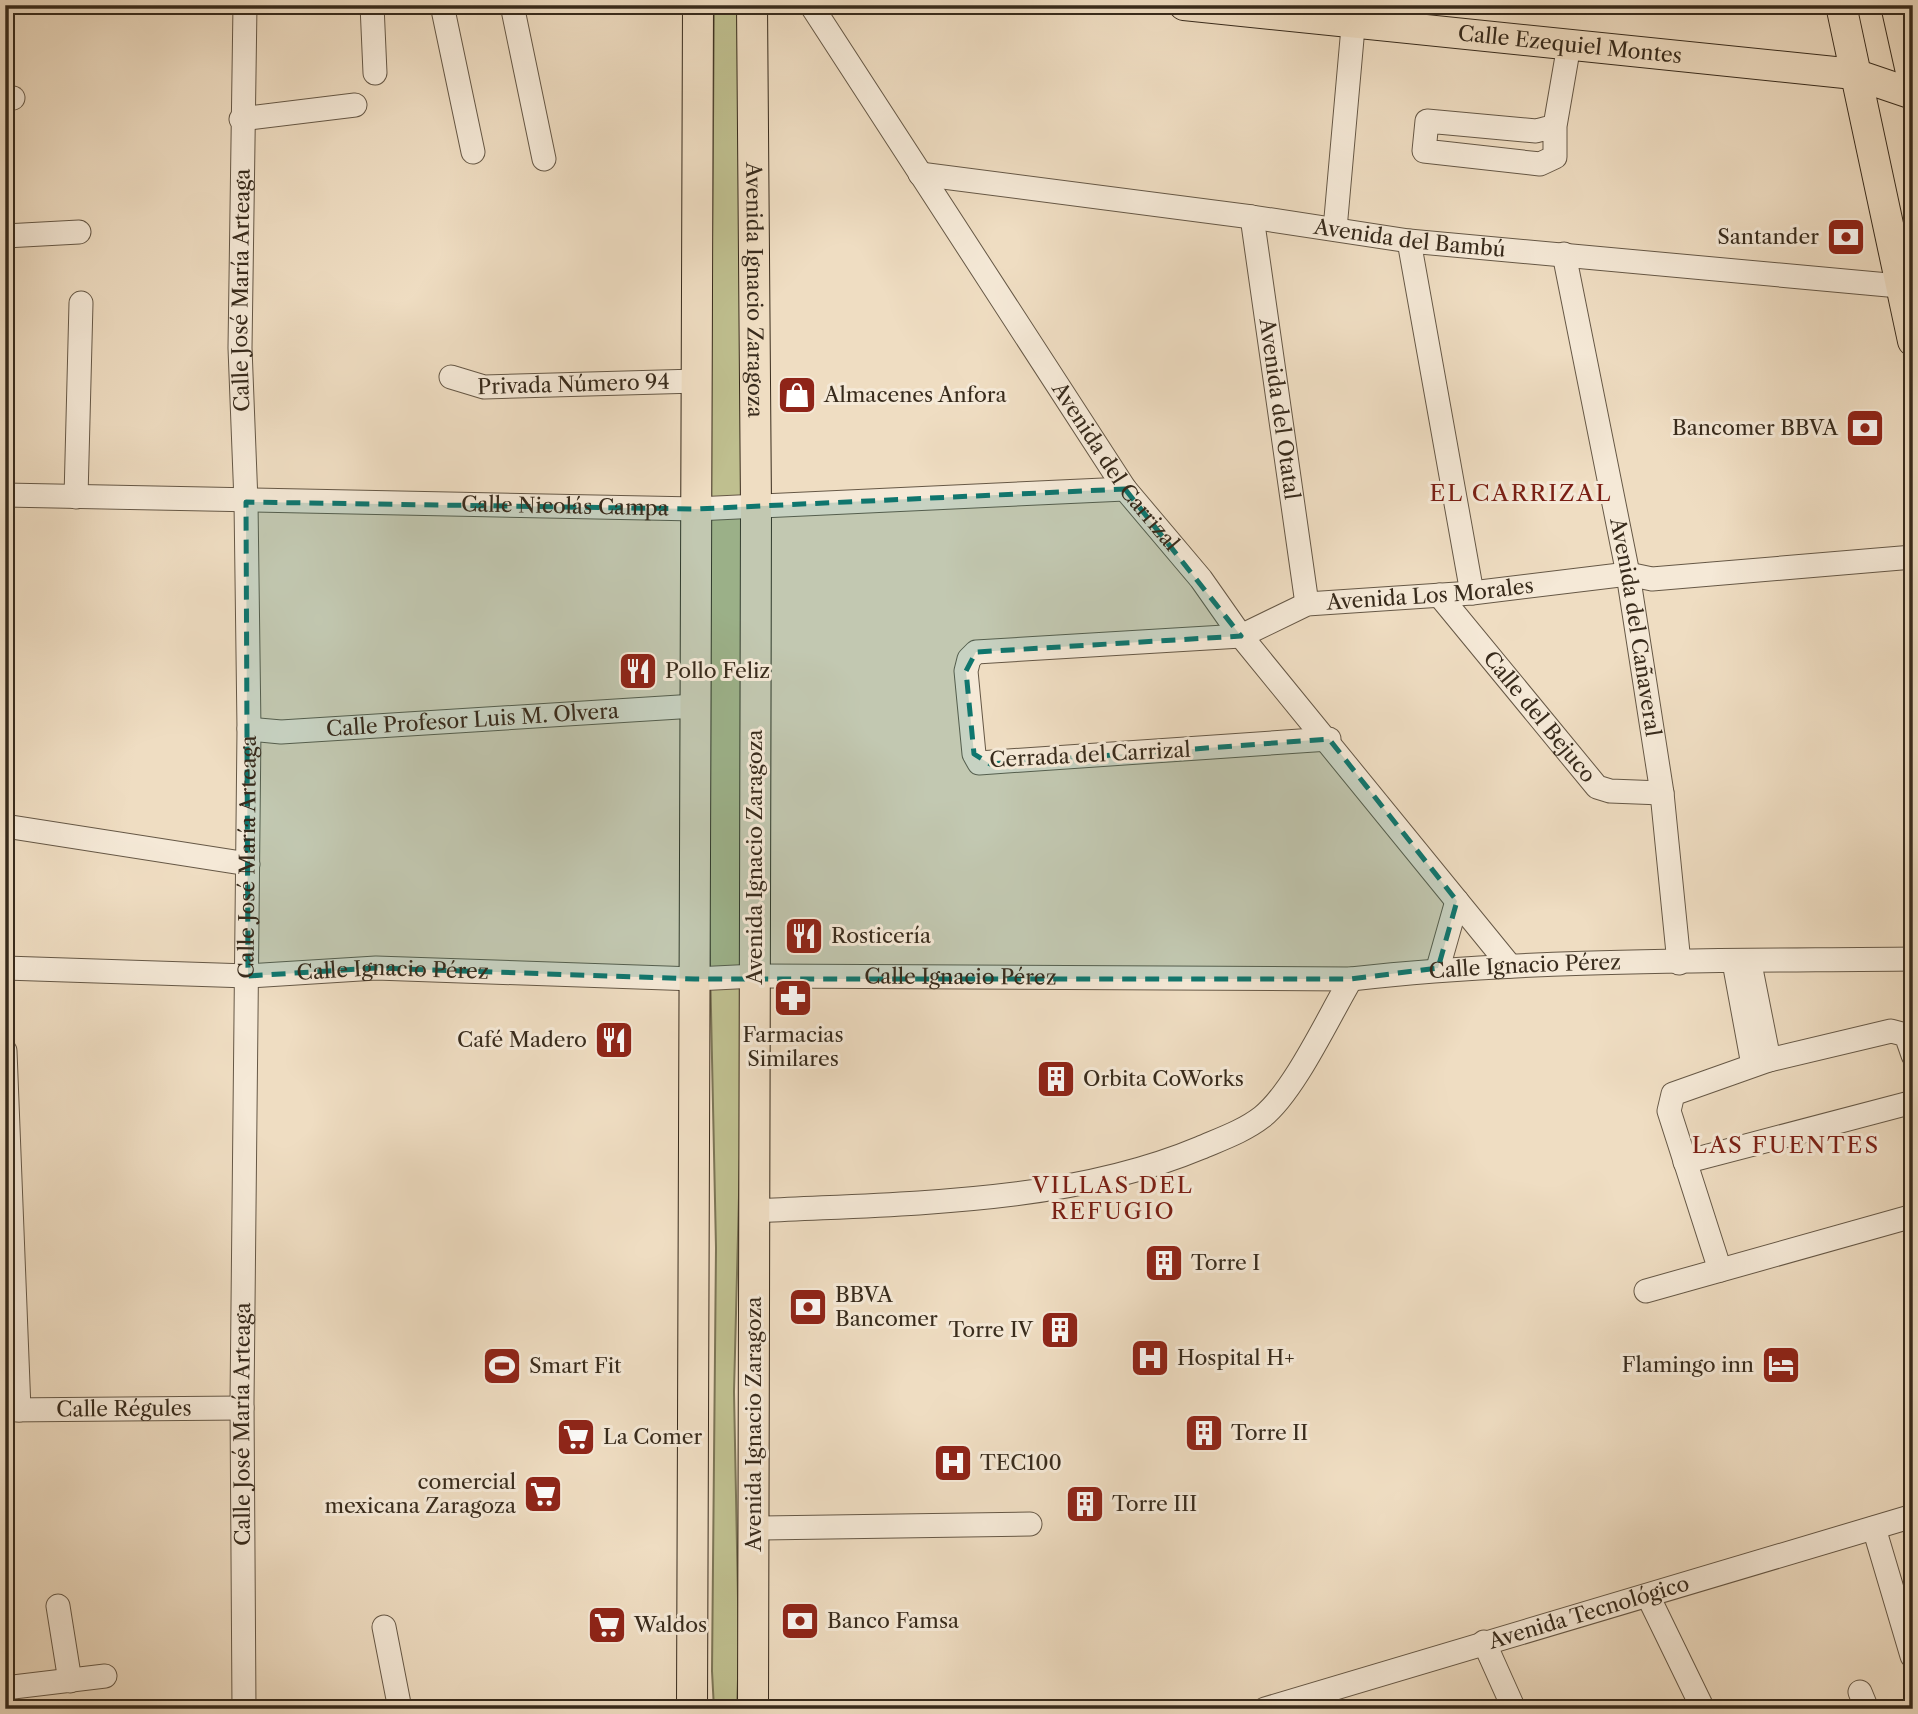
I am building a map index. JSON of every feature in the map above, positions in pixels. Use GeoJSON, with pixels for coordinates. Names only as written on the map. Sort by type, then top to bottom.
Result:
{"type":"FeatureCollection","features":[{"type":"Feature","properties":{"kind":"main road"},"geometry":{"type":"LineString","coordinates":[[692,1709],[698,5]]}},
{"type":"Feature","properties":{"kind":"main road","name":"Avenida Ignacio Zaragoza"},"geometry":{"type":"LineString","coordinates":[[752,5],[756,508],[753,1709]]}},
{"type":"Feature","properties":{"kind":"main road","name":"Calle Ezequiel Montes"},"geometry":{"type":"LineString","coordinates":[[1184,5],[1354,14],[1569,45],[1854,74],[1913,94]]}},
{"type":"Feature","properties":{"kind":"main road"},"geometry":{"type":"LineString","coordinates":[[1841,5],[1913,341]]}},
{"type":"Feature","properties":{"kind":"main road"},"geometry":{"type":"LineString","coordinates":[[1896,5],[1913,82]]}},
{"type":"Feature","properties":{"kind":"street","name":"Calle José María Arteaga"},"geometry":{"type":"LineString","coordinates":[[244,5],[240,348],[246,502],[248,729],[248,976],[242,1408],[244,1709]]}},
{"type":"Feature","properties":{"kind":"street"},"geometry":{"type":"LineString","coordinates":[[372,5],[375,73]]}},
{"type":"Feature","properties":{"kind":"street"},"geometry":{"type":"LineString","coordinates":[[442,5],[473,152]]}},
{"type":"Feature","properties":{"kind":"street"},"geometry":{"type":"LineString","coordinates":[[512,5],[544,159]]}},
{"type":"Feature","properties":{"kind":"street","name":"Avenida del Carrizal"},"geometry":{"type":"LineString","coordinates":[[811,5],[1125,489],[1201,579],[1241,636],[1328,739],[1510,966]]}},
{"type":"Feature","properties":{"kind":"street"},"geometry":{"type":"LineString","coordinates":[[1335,229],[1354,14]]}},
{"type":"Feature","properties":{"kind":"street"},"geometry":{"type":"LineString","coordinates":[[1555,126],[1536,131],[1427,121],[1424,151],[1540,164],[1555,157],[1555,126],[1569,45]]}},
{"type":"Feature","properties":{"kind":"street"},"geometry":{"type":"LineString","coordinates":[[241,119],[355,105]]}},
{"type":"Feature","properties":{"kind":"street","name":"Avenida del Bambú"},"geometry":{"type":"LineString","coordinates":[[920,174],[1252,216],[1409,241],[1899,285]]}},
{"type":"Feature","properties":{"kind":"street","name":"Avenida del Otatal"},"geometry":{"type":"LineString","coordinates":[[1252,216],[1307,604]]}},
{"type":"Feature","properties":{"kind":"street"},"geometry":{"type":"LineString","coordinates":[[5,236],[79,232]]}},
{"type":"Feature","properties":{"kind":"street"},"geometry":{"type":"LineString","coordinates":[[1409,241],[1472,593]]}},
{"type":"Feature","properties":{"kind":"street","name":"Avenida del Cañaveral"},"geometry":{"type":"LineString","coordinates":[[1564,254],[1628,574],[1662,793],[1679,963]]}},
{"type":"Feature","properties":{"kind":"street"},"geometry":{"type":"LineString","coordinates":[[76,497],[80,303]]}},
{"type":"Feature","properties":{"kind":"street","name":"Privada Número 94"},"geometry":{"type":"LineString","coordinates":[[451,377],[484,387],[697,381]]}},
{"type":"Feature","properties":{"kind":"street","name":"Calle Nicolás Campa"},"geometry":{"type":"LineString","coordinates":[[5,495],[246,502],[696,509],[1125,489]]}},
{"type":"Feature","properties":{"kind":"street","name":"Avenida Los Morales"},"geometry":{"type":"LineString","coordinates":[[1241,636],[1307,604],[1472,593],[1628,574],[1652,579],[1913,558]]}},
{"type":"Feature","properties":{"kind":"street","name":"Calle del Bejuco"},"geometry":{"type":"LineString","coordinates":[[1439,595],[1597,787],[1610,791],[1662,793]]}},
{"type":"Feature","properties":{"kind":"street","name":"Cerrada del Carrizal"},"geometry":{"type":"LineString","coordinates":[[1241,636],[976,652],[969,659],[966,671],[974,754],[979,763],[990,764],[1328,739]]}},
{"type":"Feature","properties":{"kind":"street","name":"Calle Profesor Luis M. Olvera"},"geometry":{"type":"LineString","coordinates":[[248,729],[281,732],[695,706]]}},
{"type":"Feature","properties":{"kind":"street"},"geometry":{"type":"LineString","coordinates":[[5,826],[248,864]]}},
{"type":"Feature","properties":{"kind":"street"},"geometry":{"type":"LineString","coordinates":[[1438,968],[1457,901]]}},
{"type":"Feature","properties":{"kind":"street","name":"Calle Ignacio Pérez"},"geometry":{"type":"LineString","coordinates":[[5,968],[248,976],[376,968],[695,979],[756,976],[1351,979],[1438,968],[1913,959]]}},
{"type":"Feature","properties":{"kind":"street"},"geometry":{"type":"LineString","coordinates":[[1742,962],[1761,1062]]}},
{"type":"Feature","properties":{"kind":"street"},"geometry":{"type":"LineString","coordinates":[[755,1211],[1007,1194],[1161,1165],[1232,1135],[1263,1116],[1290,1082],[1351,979]]}},
{"type":"Feature","properties":{"kind":"street"},"geometry":{"type":"LineString","coordinates":[[1720,1270],[1670,1111],[1673,1094],[1761,1062],[1891,1031],[1906,1035],[1913,1055]]}},
{"type":"Feature","properties":{"kind":"street"},"geometry":{"type":"LineString","coordinates":[[5,1051],[12,1410]]}},
{"type":"Feature","properties":{"kind":"street"},"geometry":{"type":"LineString","coordinates":[[1685,1163],[1913,1102]]}},
{"type":"Feature","properties":{"kind":"street"},"geometry":{"type":"LineString","coordinates":[[1646,1291],[1913,1216]]}},
{"type":"Feature","properties":{"kind":"street","name":"Calle Régules"},"geometry":{"type":"LineString","coordinates":[[12,1410],[242,1408]]}},
{"type":"Feature","properties":{"kind":"street","name":"Avenida Tecnológico"},"geometry":{"type":"LineString","coordinates":[[1265,1709],[1328,1699],[1484,1643],[1913,1516]]}},
{"type":"Feature","properties":{"kind":"street"},"geometry":{"type":"LineString","coordinates":[[755,1528],[1030,1524]]}},
{"type":"Feature","properties":{"kind":"street"},"geometry":{"type":"LineString","coordinates":[[1874,1528],[1912,1656]]}},
{"type":"Feature","properties":{"kind":"street"},"geometry":{"type":"LineString","coordinates":[[1648,1596],[1703,1709]]}},
{"type":"Feature","properties":{"kind":"street"},"geometry":{"type":"LineString","coordinates":[[58,1606],[70,1681]]}},
{"type":"Feature","properties":{"kind":"street"},"geometry":{"type":"LineString","coordinates":[[384,1627],[400,1709]]}},
{"type":"Feature","properties":{"kind":"street"},"geometry":{"type":"LineString","coordinates":[[1484,1643],[1514,1709]]}},
{"type":"Feature","properties":{"kind":"street"},"geometry":{"type":"LineString","coordinates":[[5,1688],[105,1676]]}},
{"type":"Feature","properties":{"kind":"highlighted area"},"geometry":{"type":"Polygon","coordinates":[[[1125,489],[1241,636],[976,652],[966,671],[974,754],[990,764],[1329,739],[1457,901],[1438,968],[1351,979],[695,979],[376,968],[248,976],[246,502],[696,509],[1125,489]]]}},
{"type":"Feature","properties":{"kind":"green space"},"geometry":{"type":"Polygon","coordinates":[[[714,5],[740,5],[744,1000],[734,1392],[739,1650],[737,1709],[714,1709],[712,1671],[716,1248],[707,821],[714,5]]]}},
{"type":"Feature","properties":{"kind":"place","name":"Santander"},"geometry":{"type":"Point","coordinates":[1846,237]}},
{"type":"Feature","properties":{"kind":"place","name":"Almacenes Anfora"},"geometry":{"type":"Point","coordinates":[797,395]}},
{"type":"Feature","properties":{"kind":"place","name":"Bancomer BBVA"},"geometry":{"type":"Point","coordinates":[1865,428]}},
{"type":"Feature","properties":{"kind":"place","name":"Pollo Feliz"},"geometry":{"type":"Point","coordinates":[638,671]}},
{"type":"Feature","properties":{"kind":"place","name":"Rosticería"},"geometry":{"type":"Point","coordinates":[804,936]}},
{"type":"Feature","properties":{"kind":"place","name":"Farmacias Similares"},"geometry":{"type":"Point","coordinates":[793,998]}},
{"type":"Feature","properties":{"kind":"place","name":"Café Madero"},"geometry":{"type":"Point","coordinates":[614,1040]}},
{"type":"Feature","properties":{"kind":"place","name":"Orbita CoWorks"},"geometry":{"type":"Point","coordinates":[1056,1079]}},
{"type":"Feature","properties":{"kind":"place","name":"Torre I"},"geometry":{"type":"Point","coordinates":[1164,1263]}},
{"type":"Feature","properties":{"kind":"place","name":"BBVA Bancomer"},"geometry":{"type":"Point","coordinates":[808,1307]}},
{"type":"Feature","properties":{"kind":"place","name":"Torre IV"},"geometry":{"type":"Point","coordinates":[1060,1330]}},
{"type":"Feature","properties":{"kind":"place","name":"Hospital H+"},"geometry":{"type":"Point","coordinates":[1150,1358]}},
{"type":"Feature","properties":{"kind":"place","name":"Flamingo inn"},"geometry":{"type":"Point","coordinates":[1781,1365]}},
{"type":"Feature","properties":{"kind":"place","name":"Smart Fit"},"geometry":{"type":"Point","coordinates":[502,1366]}},
{"type":"Feature","properties":{"kind":"place","name":"Torre II"},"geometry":{"type":"Point","coordinates":[1204,1433]}},
{"type":"Feature","properties":{"kind":"place","name":"La Comer"},"geometry":{"type":"Point","coordinates":[576,1437]}},
{"type":"Feature","properties":{"kind":"place","name":"TEC100"},"geometry":{"type":"Point","coordinates":[953,1463]}},
{"type":"Feature","properties":{"kind":"place","name":"comercial mexicana Zaragoza"},"geometry":{"type":"Point","coordinates":[543,1494]}},
{"type":"Feature","properties":{"kind":"place","name":"Torre III"},"geometry":{"type":"Point","coordinates":[1085,1504]}},
{"type":"Feature","properties":{"kind":"place","name":"Banco Famsa"},"geometry":{"type":"Point","coordinates":[800,1621]}},
{"type":"Feature","properties":{"kind":"place","name":"Waldos"},"geometry":{"type":"Point","coordinates":[607,1625]}},
{"type":"Feature","properties":{"kind":"district","name":"EL CARRIZAL"},"geometry":{"type":"Point","coordinates":[1521,493]}},
{"type":"Feature","properties":{"kind":"district","name":"LAS FUENTES"},"geometry":{"type":"Point","coordinates":[1786,1145]}},
{"type":"Feature","properties":{"kind":"district","name":"VILLAS DEL REFUGIO"},"geometry":{"type":"Point","coordinates":[1113,1198]}}]}
